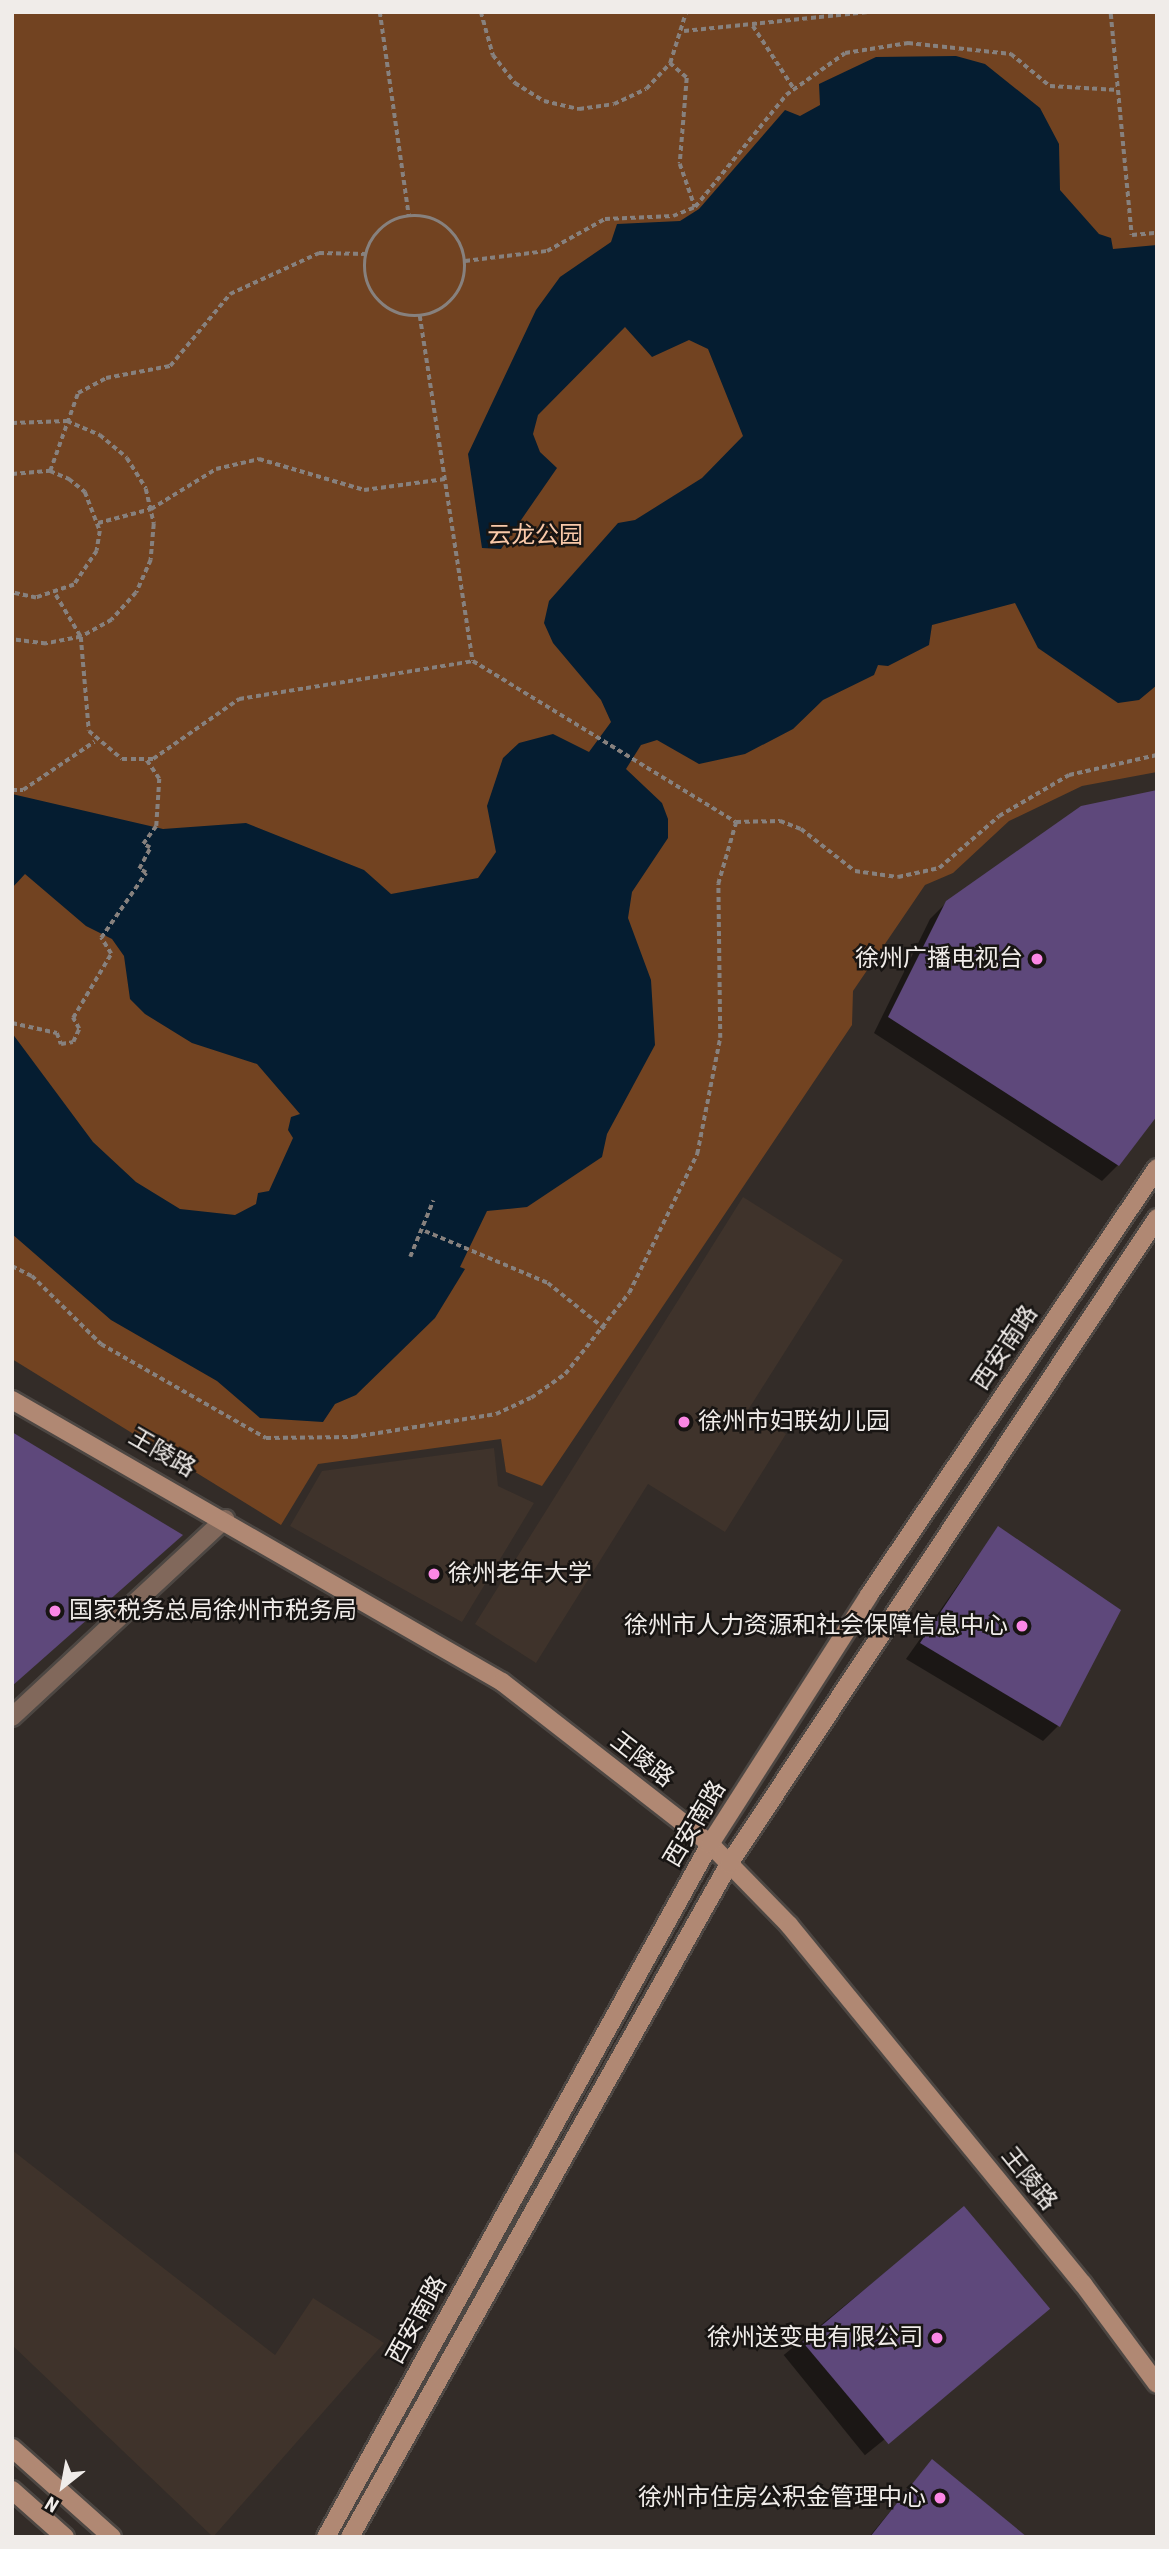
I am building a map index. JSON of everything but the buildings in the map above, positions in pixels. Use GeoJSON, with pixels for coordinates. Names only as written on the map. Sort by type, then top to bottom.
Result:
{"type":"FeatureCollection","features":[{"type":"Feature","properties":{"kind":"main road","name":"西安南路"},"geometry":{"type":"LineString","coordinates":[[326,2537],[710,1844],[869,1595],[1157,1168]]}},
{"type":"Feature","properties":{"kind":"main road","name":"西安南路"},"geometry":{"type":"LineString","coordinates":[[350,2537],[729,1864],[898,1601],[1157,1218]]}},
{"type":"Feature","properties":{"kind":"main road","name":"王陵路"},"geometry":{"type":"LineString","coordinates":[[12,1400],[225,1519],[502,1682],[710,1844],[789,1925],[1083,2284],[1157,2384]]}},
{"type":"Feature","properties":{"kind":"main road"},"geometry":{"type":"LineString","coordinates":[[12,2448],[112,2536]]}},
{"type":"Feature","properties":{"kind":"main road"},"geometry":{"type":"LineString","coordinates":[[12,2490],[60,2534]]}},
{"type":"Feature","properties":{"kind":"main road"},"geometry":{"type":"LineString","coordinates":[[358,2537],[363,2512]]}},
{"type":"Feature","properties":{"kind":"street"},"geometry":{"type":"LineString","coordinates":[[12,1717],[225,1519]]}},
{"type":"Feature","properties":{"kind":"path"},"geometry":{"type":"LineString","coordinates":[[380,12],[409,216]]}},
{"type":"Feature","properties":{"kind":"path"},"geometry":{"type":"LineString","coordinates":[[481,12],[493,55],[515,83],[544,101],[579,109],[614,104],[646,89],[670,63],[684,31],[685,12]]}},
{"type":"Feature","properties":{"kind":"path"},"geometry":{"type":"LineString","coordinates":[[684,31],[753,26],[868,12]]}},
{"type":"Feature","properties":{"kind":"path"},"geometry":{"type":"LineString","coordinates":[[1118,12],[1109,13],[1132,235],[1157,233]]}},
{"type":"Feature","properties":{"kind":"path"},"geometry":{"type":"LineString","coordinates":[[753,26],[794,89]]}},
{"type":"Feature","properties":{"kind":"path"},"geometry":{"type":"LineString","coordinates":[[465,261],[547,251],[605,219],[673,216],[695,206],[794,89],[845,53],[908,43],[1011,54],[1050,86],[1118,90]]}},
{"type":"Feature","properties":{"kind":"path"},"geometry":{"type":"LineString","coordinates":[[670,63],[687,78],[680,164],[695,206]]}},
{"type":"Feature","properties":{"kind":"path"},"geometry":{"type":"LineString","coordinates":[[409,216],[446,227],[465,261],[458,291],[442,308],[420,316],[395,311],[374,295],[366,254],[378,231],[409,216]]}},
{"type":"Feature","properties":{"kind":"path"},"geometry":{"type":"LineString","coordinates":[[50,471],[78,393],[87,388],[170,366],[230,294],[319,253],[366,254]]}},
{"type":"Feature","properties":{"kind":"path"},"geometry":{"type":"LineString","coordinates":[[420,316],[473,661]]}},
{"type":"Feature","properties":{"kind":"path"},"geometry":{"type":"LineString","coordinates":[[12,423],[67,421],[100,435],[127,458],[150,509],[151,560],[136,593],[112,620],[81,638],[46,644],[12,640]]}},
{"type":"Feature","properties":{"kind":"path"},"geometry":{"type":"LineString","coordinates":[[98,523],[150,509],[216,469],[259,459],[364,490],[445,479]]}},
{"type":"Feature","properties":{"kind":"path"},"geometry":{"type":"LineString","coordinates":[[12,474],[50,471],[85,492],[98,523],[97,551],[89,570],[56,594],[12,593]]}},
{"type":"Feature","properties":{"kind":"path"},"geometry":{"type":"LineString","coordinates":[[56,594],[81,638],[94,742]]}},
{"type":"Feature","properties":{"kind":"path"},"geometry":{"type":"LineString","coordinates":[[94,742],[122,758],[146,760],[239,699],[473,661],[657,768],[736,822],[780,821],[802,829],[855,871],[898,877],[939,868],[999,816],[1069,775],[1157,755]]}},
{"type":"Feature","properties":{"kind":"path"},"geometry":{"type":"LineString","coordinates":[[12,790],[23,790],[94,742]]}},
{"type":"Feature","properties":{"kind":"path"},"geometry":{"type":"LineString","coordinates":[[12,1023],[57,1033],[61,1044],[73,1042],[79,1029],[73,1018],[111,954],[101,938],[146,873],[139,869],[150,848],[143,844],[156,826],[159,779],[146,760]]}},
{"type":"Feature","properties":{"kind":"path"},"geometry":{"type":"LineString","coordinates":[[12,1266],[32,1276],[101,1344],[266,1438],[314,1442],[496,1414],[565,1374],[605,1329],[651,1254],[697,1154],[720,1038],[718,884],[736,822]]}},
{"type":"Feature","properties":{"kind":"path"},"geometry":{"type":"LineString","coordinates":[[410,1256],[425,1231],[433,1202]]}},
{"type":"Feature","properties":{"kind":"path"},"geometry":{"type":"LineString","coordinates":[[425,1231],[548,1283],[605,1329]]}},
{"type":"Feature","properties":{"kind":"shaded area","name":"徐州市妇联幼儿园"},"geometry":{"type":"Polygon","coordinates":[[[743,1197],[843,1260],[748,1410],[786,1434],[725,1532],[648,1484],[536,1663],[475,1624],[743,1197]]]}},
{"type":"Feature","properties":{"kind":"shaded area","name":"徐州老年大学"},"geometry":{"type":"Polygon","coordinates":[[[494,1448],[498,1486],[534,1503],[462,1622],[290,1526],[322,1471],[494,1448]]]}},
{"type":"Feature","properties":{"kind":"shaded area"},"geometry":{"type":"Polygon","coordinates":[[[12,2150],[275,2355],[313,2298],[384,2343],[213,2537],[12,2345],[12,2150]]]}},
{"type":"Feature","properties":{"kind":"green space","name":"云龙公园"},"geometry":{"type":"Polygon","coordinates":[[[12,12],[1157,12],[1157,772],[1082,786],[1009,821],[953,873],[925,885],[853,991],[852,1025],[542,1486],[506,1472],[501,1439],[318,1464],[281,1525],[12,1359],[12,12]]]}},
{"type":"Feature","properties":{"kind":"water","name":"云龙公园"},"geometry":{"type":"Polygon","coordinates":[[[956,56],[985,64],[1040,108],[1059,144],[1060,190],[1099,234],[1111,238],[1113,249],[1157,245],[1157,685],[1139,700],[1118,703],[1038,648],[1015,603],[932,625],[929,645],[888,666],[878,665],[874,675],[823,700],[793,729],[745,754],[699,764],[657,740],[641,745],[626,769],[662,803],[668,819],[668,838],[632,892],[628,918],[651,980],[655,1045],[607,1134],[602,1157],[527,1207],[487,1211],[460,1267],[465,1269],[435,1318],[356,1395],[335,1404],[323,1422],[260,1418],[217,1381],[111,1320],[12,1234],[12,1033],[93,1142],[136,1182],[180,1209],[235,1215],[256,1204],[258,1193],[269,1191],[293,1138],[288,1130],[291,1117],[300,1114],[257,1064],[192,1043],[145,1014],[130,999],[124,956],[112,939],[86,926],[25,874],[12,888],[12,794],[163,829],[246,823],[364,870],[391,894],[478,878],[496,852],[487,806],[503,758],[519,743],[553,734],[589,752],[611,722],[601,700],[553,643],[544,623],[549,601],[618,523],[635,520],[702,478],[743,436],[708,349],[689,340],[652,357],[625,327],[538,415],[533,434],[540,452],[557,468],[501,549],[482,548],[468,454],[536,310],[560,277],[611,242],[617,224],[680,221],[699,209],[785,110],[800,116],[820,105],[819,84],[876,57],[956,56]]]}},
{"type":"Feature","properties":{"kind":"place","name":"徐州广播电视台"},"geometry":{"type":"Point","coordinates":[1037,959]}},
{"type":"Feature","properties":{"kind":"place","name":"徐州市妇联幼儿园"},"geometry":{"type":"Point","coordinates":[684,1422]}},
{"type":"Feature","properties":{"kind":"place","name":"徐州老年大学"},"geometry":{"type":"Point","coordinates":[434,1574]}},
{"type":"Feature","properties":{"kind":"place","name":"国家税务总局徐州市税务局"},"geometry":{"type":"Point","coordinates":[55,1611]}},
{"type":"Feature","properties":{"kind":"place","name":"徐州市人力资源和社会保障信息中心"},"geometry":{"type":"Point","coordinates":[1022,1626]}},
{"type":"Feature","properties":{"kind":"place","name":"徐州送变电有限公司"},"geometry":{"type":"Point","coordinates":[937,2338]}},
{"type":"Feature","properties":{"kind":"place","name":"徐州市住房公积金管理中心"},"geometry":{"type":"Point","coordinates":[940,2498]}}]}
